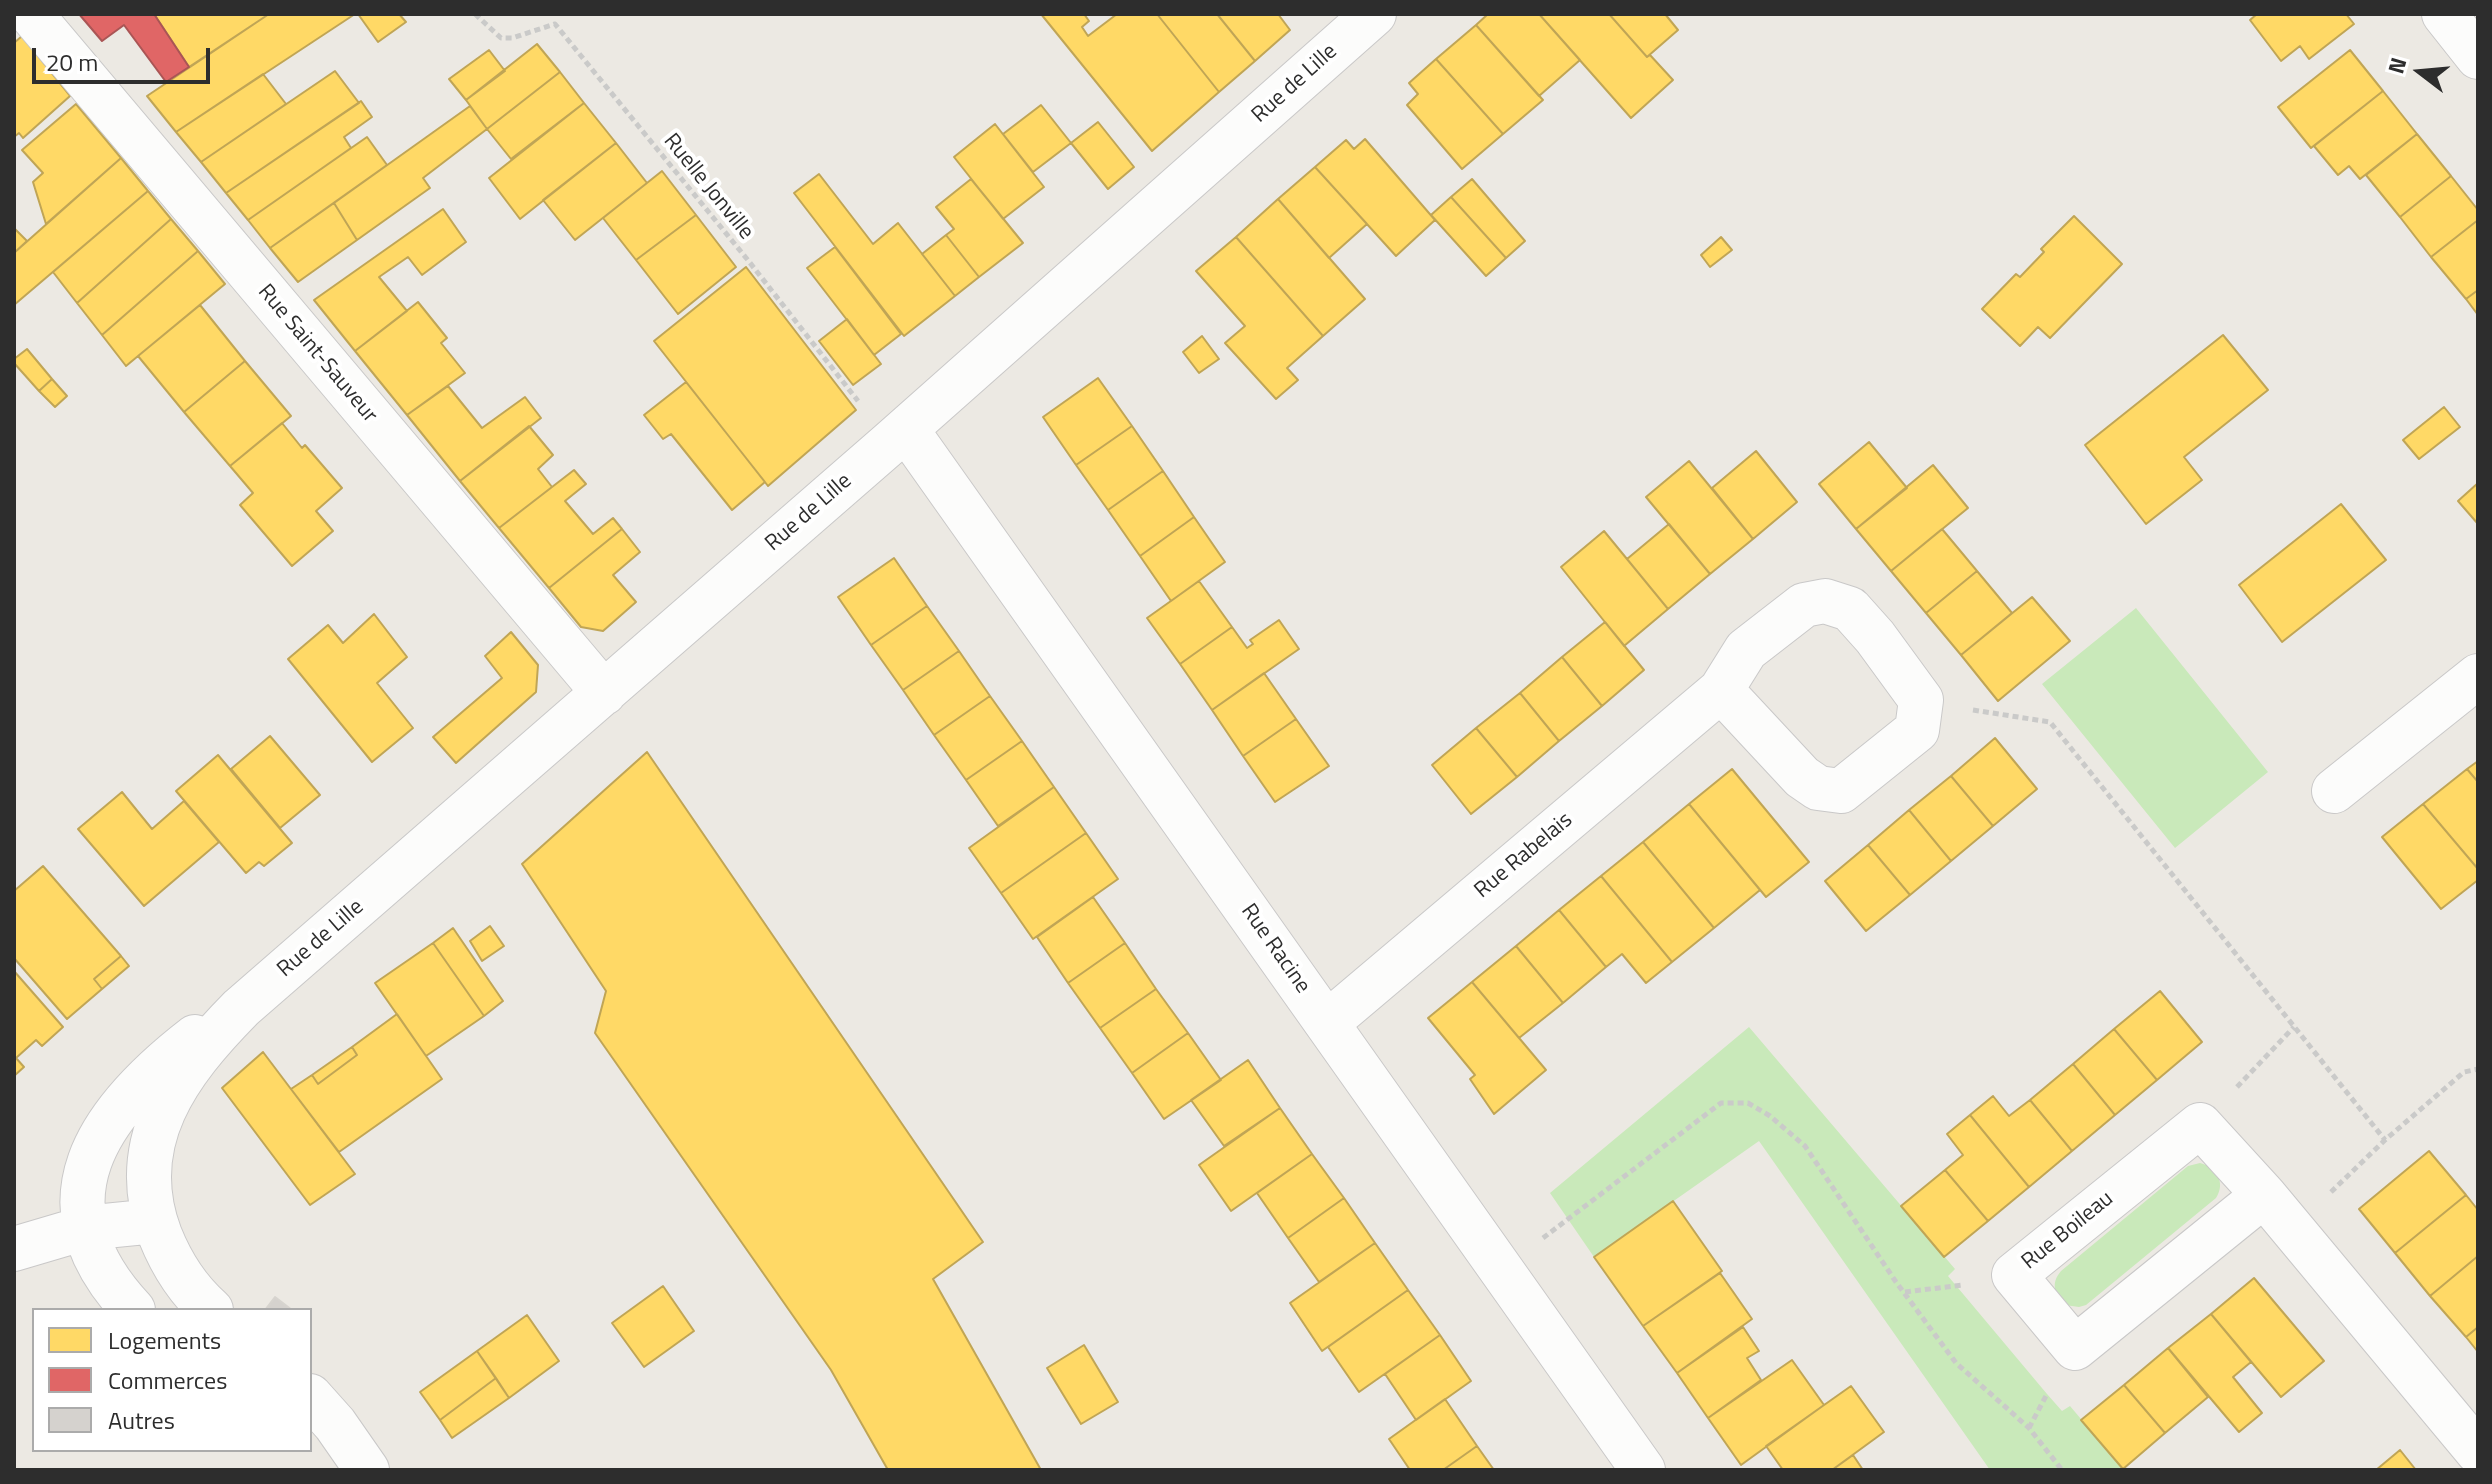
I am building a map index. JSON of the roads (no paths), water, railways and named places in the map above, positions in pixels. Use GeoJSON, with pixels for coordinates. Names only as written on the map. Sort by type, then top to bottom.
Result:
{"type":"FeatureCollection","features":[{"type":"Feature","properties":{"kind":"street","name":"Rue Saint-Sauveur"},"geometry":{"type":"LineString","coordinates":[[31,14],[604,693]]}},
{"type":"Feature","properties":{"kind":"street","name":"Rue de Lille"},"geometry":{"type":"LineString","coordinates":[[209,1308],[184,1282],[166,1250],[155,1221],[147,1175],[159,1122],[192,1064],[241,1008],[898,436],[1374,14]]}},
{"type":"Feature","properties":{"kind":"street"},"geometry":{"type":"LineString","coordinates":[[2444,14],[2478,57]]}},
{"type":"Feature","properties":{"kind":"street","name":"Rue Racine"},"geometry":{"type":"LineString","coordinates":[[898,436],[1327,1023],[1643,1470]]}},
{"type":"Feature","properties":{"kind":"street","name":"Rue Rabelais"},"geometry":{"type":"LineString","coordinates":[[1327,1023],[1721,690],[1746,650],[1804,605],[1825,601],[1850,609],[1875,637],[1921,700],[1917,730],[1841,791],[1818,788],[1802,777],[1721,690]]}},
{"type":"Feature","properties":{"kind":"street"},"geometry":{"type":"LineString","coordinates":[[2334,791],[2478,676]]}},
{"type":"Feature","properties":{"kind":"street","name":"Rue de Lille"},"geometry":{"type":"LineString","coordinates":[[132,1308],[100,1266],[85,1228],[82,1200],[85,1170],[103,1131],[149,1074],[199,1034],[241,1008]]}},
{"type":"Feature","properties":{"kind":"street","name":"Rue Boileau"},"geometry":{"type":"LineString","coordinates":[[2200,1125],[2264,1195],[2075,1348],[2014,1275],[2200,1125]]}},
{"type":"Feature","properties":{"kind":"street"},"geometry":{"type":"LineString","coordinates":[[2264,1195],[2478,1452]]}},
{"type":"Feature","properties":{"kind":"street"},"geometry":{"type":"LineString","coordinates":[[14,1249],[85,1228],[155,1221]]}},
{"type":"Feature","properties":{"kind":"street"},"geometry":{"type":"LineString","coordinates":[[312,1398],[335,1424],[366,1470]]}},
{"type":"Feature","properties":{"kind":"street"},"geometry":{"type":"LineString","coordinates":[[312,1442],[366,1470]]}}]}
